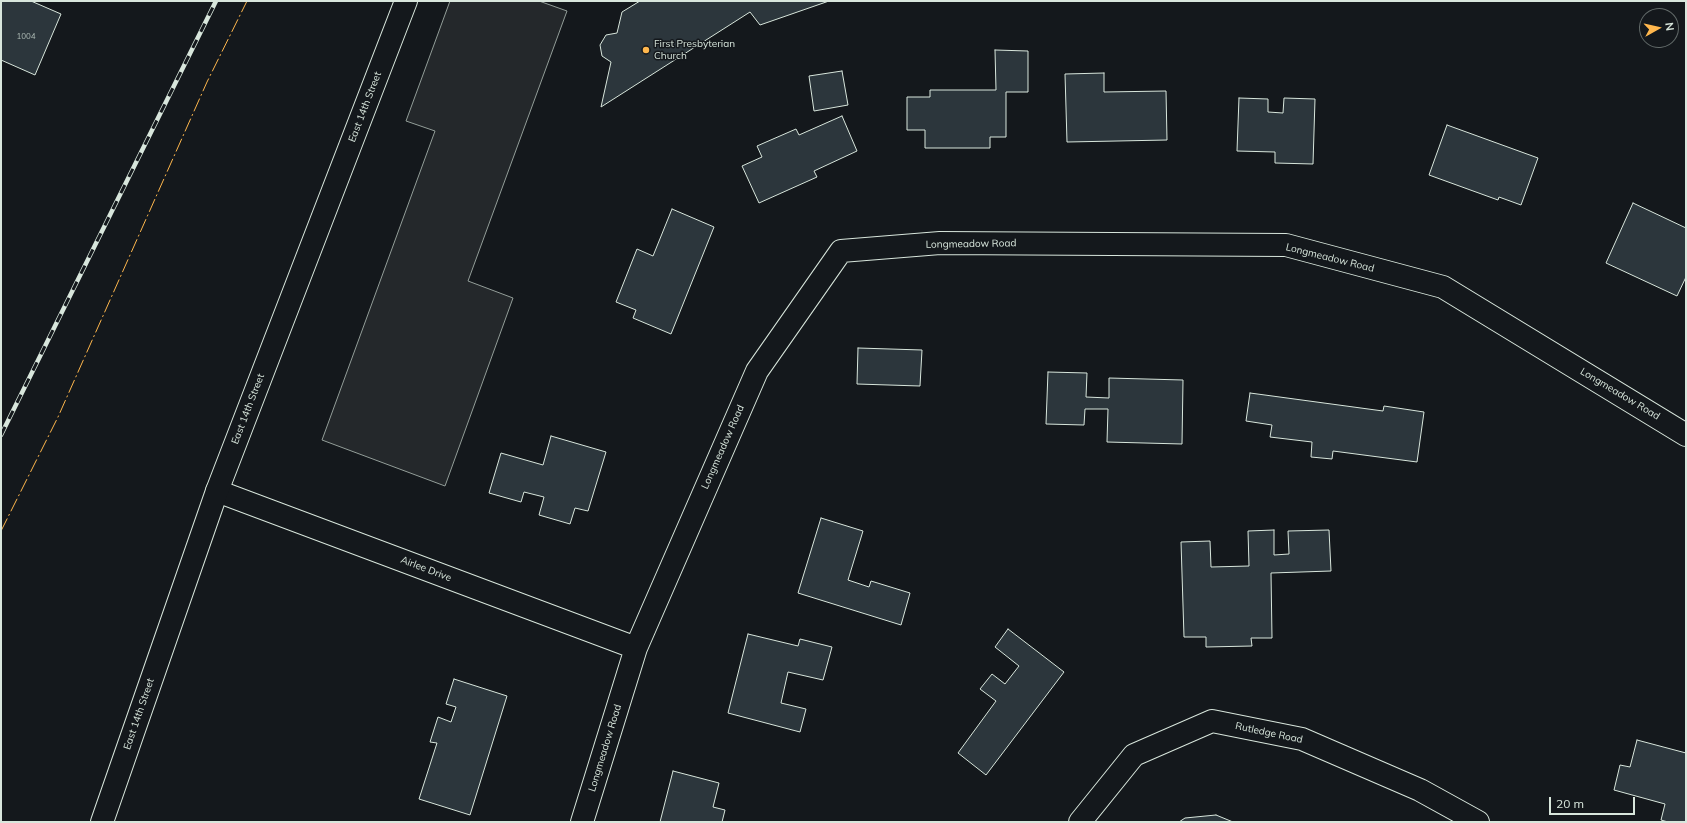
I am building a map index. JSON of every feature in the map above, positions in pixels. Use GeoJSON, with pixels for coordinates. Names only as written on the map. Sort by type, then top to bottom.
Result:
{"type":"FeatureCollection","features":[{"type":"Feature","properties":{"kind":"street","name":"East 14th Street"},"geometry":{"type":"LineString","coordinates":[[102,822],[217,491],[406,1]]}},
{"type":"Feature","properties":{"kind":"street","name":"Longmeadow Road"},"geometry":{"type":"LineString","coordinates":[[582,822],[636,648],[757,371],[841,251],[940,243],[1286,245],[1443,287],[1686,435]]}},
{"type":"Feature","properties":{"kind":"street","name":"Airlee Drive"},"geometry":{"type":"LineString","coordinates":[[217,491],[636,648]]}},
{"type":"Feature","properties":{"kind":"street","name":"Rutledge Road"},"geometry":{"type":"LineString","coordinates":[[1080,822],[1134,755],[1212,721],[1302,739],[1420,790],[1478,822]]}},
{"type":"Feature","properties":{"kind":"shaded area"},"geometry":{"type":"Polygon","coordinates":[[[450,1],[539,1],[567,11],[468,281],[513,298],[445,486],[322,440],[435,131],[406,121],[450,1]]]}},
{"type":"Feature","properties":{"kind":"building"},"geometry":{"type":"Polygon","coordinates":[[[1,1],[31,1],[61,14],[35,75],[1,60],[1,1]]]}},
{"type":"Feature","properties":{"kind":"building","name":"First Presbyterian Church"},"geometry":{"type":"Polygon","coordinates":[[[640,1],[829,1],[760,25],[750,12],[601,107],[611,62],[602,56],[600,45],[606,35],[617,33],[622,12],[640,1]]]}},
{"type":"Feature","properties":{"kind":"building"},"geometry":{"type":"Polygon","coordinates":[[[995,50],[1028,51],[1028,92],[1006,92],[1006,137],[990,137],[990,148],[925,148],[925,130],[907,130],[907,97],[930,97],[930,90],[996,90],[995,50]]]}},
{"type":"Feature","properties":{"kind":"building"},"geometry":{"type":"Polygon","coordinates":[[[842,71],[848,105],[814,111],[809,76],[842,71]]]}},
{"type":"Feature","properties":{"kind":"building"},"geometry":{"type":"Polygon","coordinates":[[[1104,73],[1104,92],[1166,91],[1167,140],[1067,142],[1065,74],[1104,73]]]}},
{"type":"Feature","properties":{"kind":"building"},"geometry":{"type":"Polygon","coordinates":[[[1239,98],[1268,99],[1268,112],[1283,113],[1284,98],[1315,99],[1313,164],[1275,163],[1275,152],[1237,151],[1239,98]]]}},
{"type":"Feature","properties":{"kind":"building"},"geometry":{"type":"Polygon","coordinates":[[[842,116],[857,151],[814,171],[817,177],[759,203],[742,166],[762,157],[757,146],[796,129],[799,135],[842,116]]]}},
{"type":"Feature","properties":{"kind":"building"},"geometry":{"type":"Polygon","coordinates":[[[1447,125],[1538,158],[1521,205],[1499,197],[1498,200],[1429,175],[1447,125]]]}},
{"type":"Feature","properties":{"kind":"building"},"geometry":{"type":"Polygon","coordinates":[[[1633,203],[1686,228],[1686,277],[1677,296],[1606,263],[1633,203]]]}},
{"type":"Feature","properties":{"kind":"building"},"geometry":{"type":"Polygon","coordinates":[[[672,209],[714,227],[671,334],[633,318],[636,310],[616,302],[637,249],[653,256],[672,209]]]}},
{"type":"Feature","properties":{"kind":"building"},"geometry":{"type":"Polygon","coordinates":[[[858,348],[922,350],[920,386],[857,384],[858,348]]]}},
{"type":"Feature","properties":{"kind":"building"},"geometry":{"type":"Polygon","coordinates":[[[1048,372],[1087,373],[1086,397],[1109,398],[1109,378],[1183,380],[1182,444],[1107,442],[1108,409],[1085,409],[1084,425],[1046,424],[1048,372]]]}},
{"type":"Feature","properties":{"kind":"building"},"geometry":{"type":"Polygon","coordinates":[[[1250,393],[1383,411],[1384,406],[1424,412],[1417,462],[1333,451],[1332,459],[1311,457],[1312,442],[1270,437],[1272,425],[1246,421],[1250,393]]]}},
{"type":"Feature","properties":{"kind":"building"},"geometry":{"type":"Polygon","coordinates":[[[551,436],[606,452],[588,511],[575,508],[570,524],[539,515],[544,497],[524,492],[521,502],[489,493],[501,453],[543,465],[551,436]]]}},
{"type":"Feature","properties":{"kind":"building"},"geometry":{"type":"Polygon","coordinates":[[[821,518],[863,531],[848,580],[869,587],[871,581],[910,593],[901,625],[798,593],[821,518]]]}},
{"type":"Feature","properties":{"kind":"building"},"geometry":{"type":"Polygon","coordinates":[[[1274,530],[1274,555],[1289,554],[1288,531],[1329,530],[1331,571],[1271,573],[1272,638],[1251,638],[1252,646],[1206,647],[1206,637],[1184,637],[1181,542],[1210,541],[1211,567],[1249,566],[1248,531],[1274,530]]]}},
{"type":"Feature","properties":{"kind":"building"},"geometry":{"type":"Polygon","coordinates":[[[1008,629],[1064,672],[986,775],[958,753],[996,701],[980,689],[992,674],[1005,684],[1019,666],[995,647],[1008,629]]]}},
{"type":"Feature","properties":{"kind":"building"},"geometry":{"type":"Polygon","coordinates":[[[748,634],[798,646],[800,639],[832,647],[823,680],[788,672],[781,703],[806,709],[800,732],[728,713],[748,634]]]}},
{"type":"Feature","properties":{"kind":"building"},"geometry":{"type":"Polygon","coordinates":[[[454,679],[507,696],[470,815],[419,799],[437,743],[430,742],[438,717],[451,722],[456,707],[446,704],[454,679]]]}},
{"type":"Feature","properties":{"kind":"building"},"geometry":{"type":"Polygon","coordinates":[[[1637,740],[1686,753],[1686,822],[1668,822],[1661,820],[1665,804],[1614,790],[1620,765],[1630,767],[1637,740]]]}},
{"type":"Feature","properties":{"kind":"building"},"geometry":{"type":"Polygon","coordinates":[[[673,771],[719,783],[713,807],[725,810],[722,822],[660,822],[673,771]]]}},
{"type":"Feature","properties":{"kind":"building"},"geometry":{"type":"Polygon","coordinates":[[[1216,815],[1233,822],[1179,822],[1185,818],[1216,815]]]}},
{"type":"Feature","properties":{"kind":"railway"},"geometry":{"type":"LineString","coordinates":[[1,435],[216,1]]}},
{"type":"Feature","properties":{"kind":"power"},"geometry":{"type":"LineString","coordinates":[[1,531],[58,417],[207,82],[247,1]]}},
{"type":"Feature","properties":{"kind":"place","name":"First Presbyterian Church"},"geometry":{"type":"Point","coordinates":[646,50]}}]}
